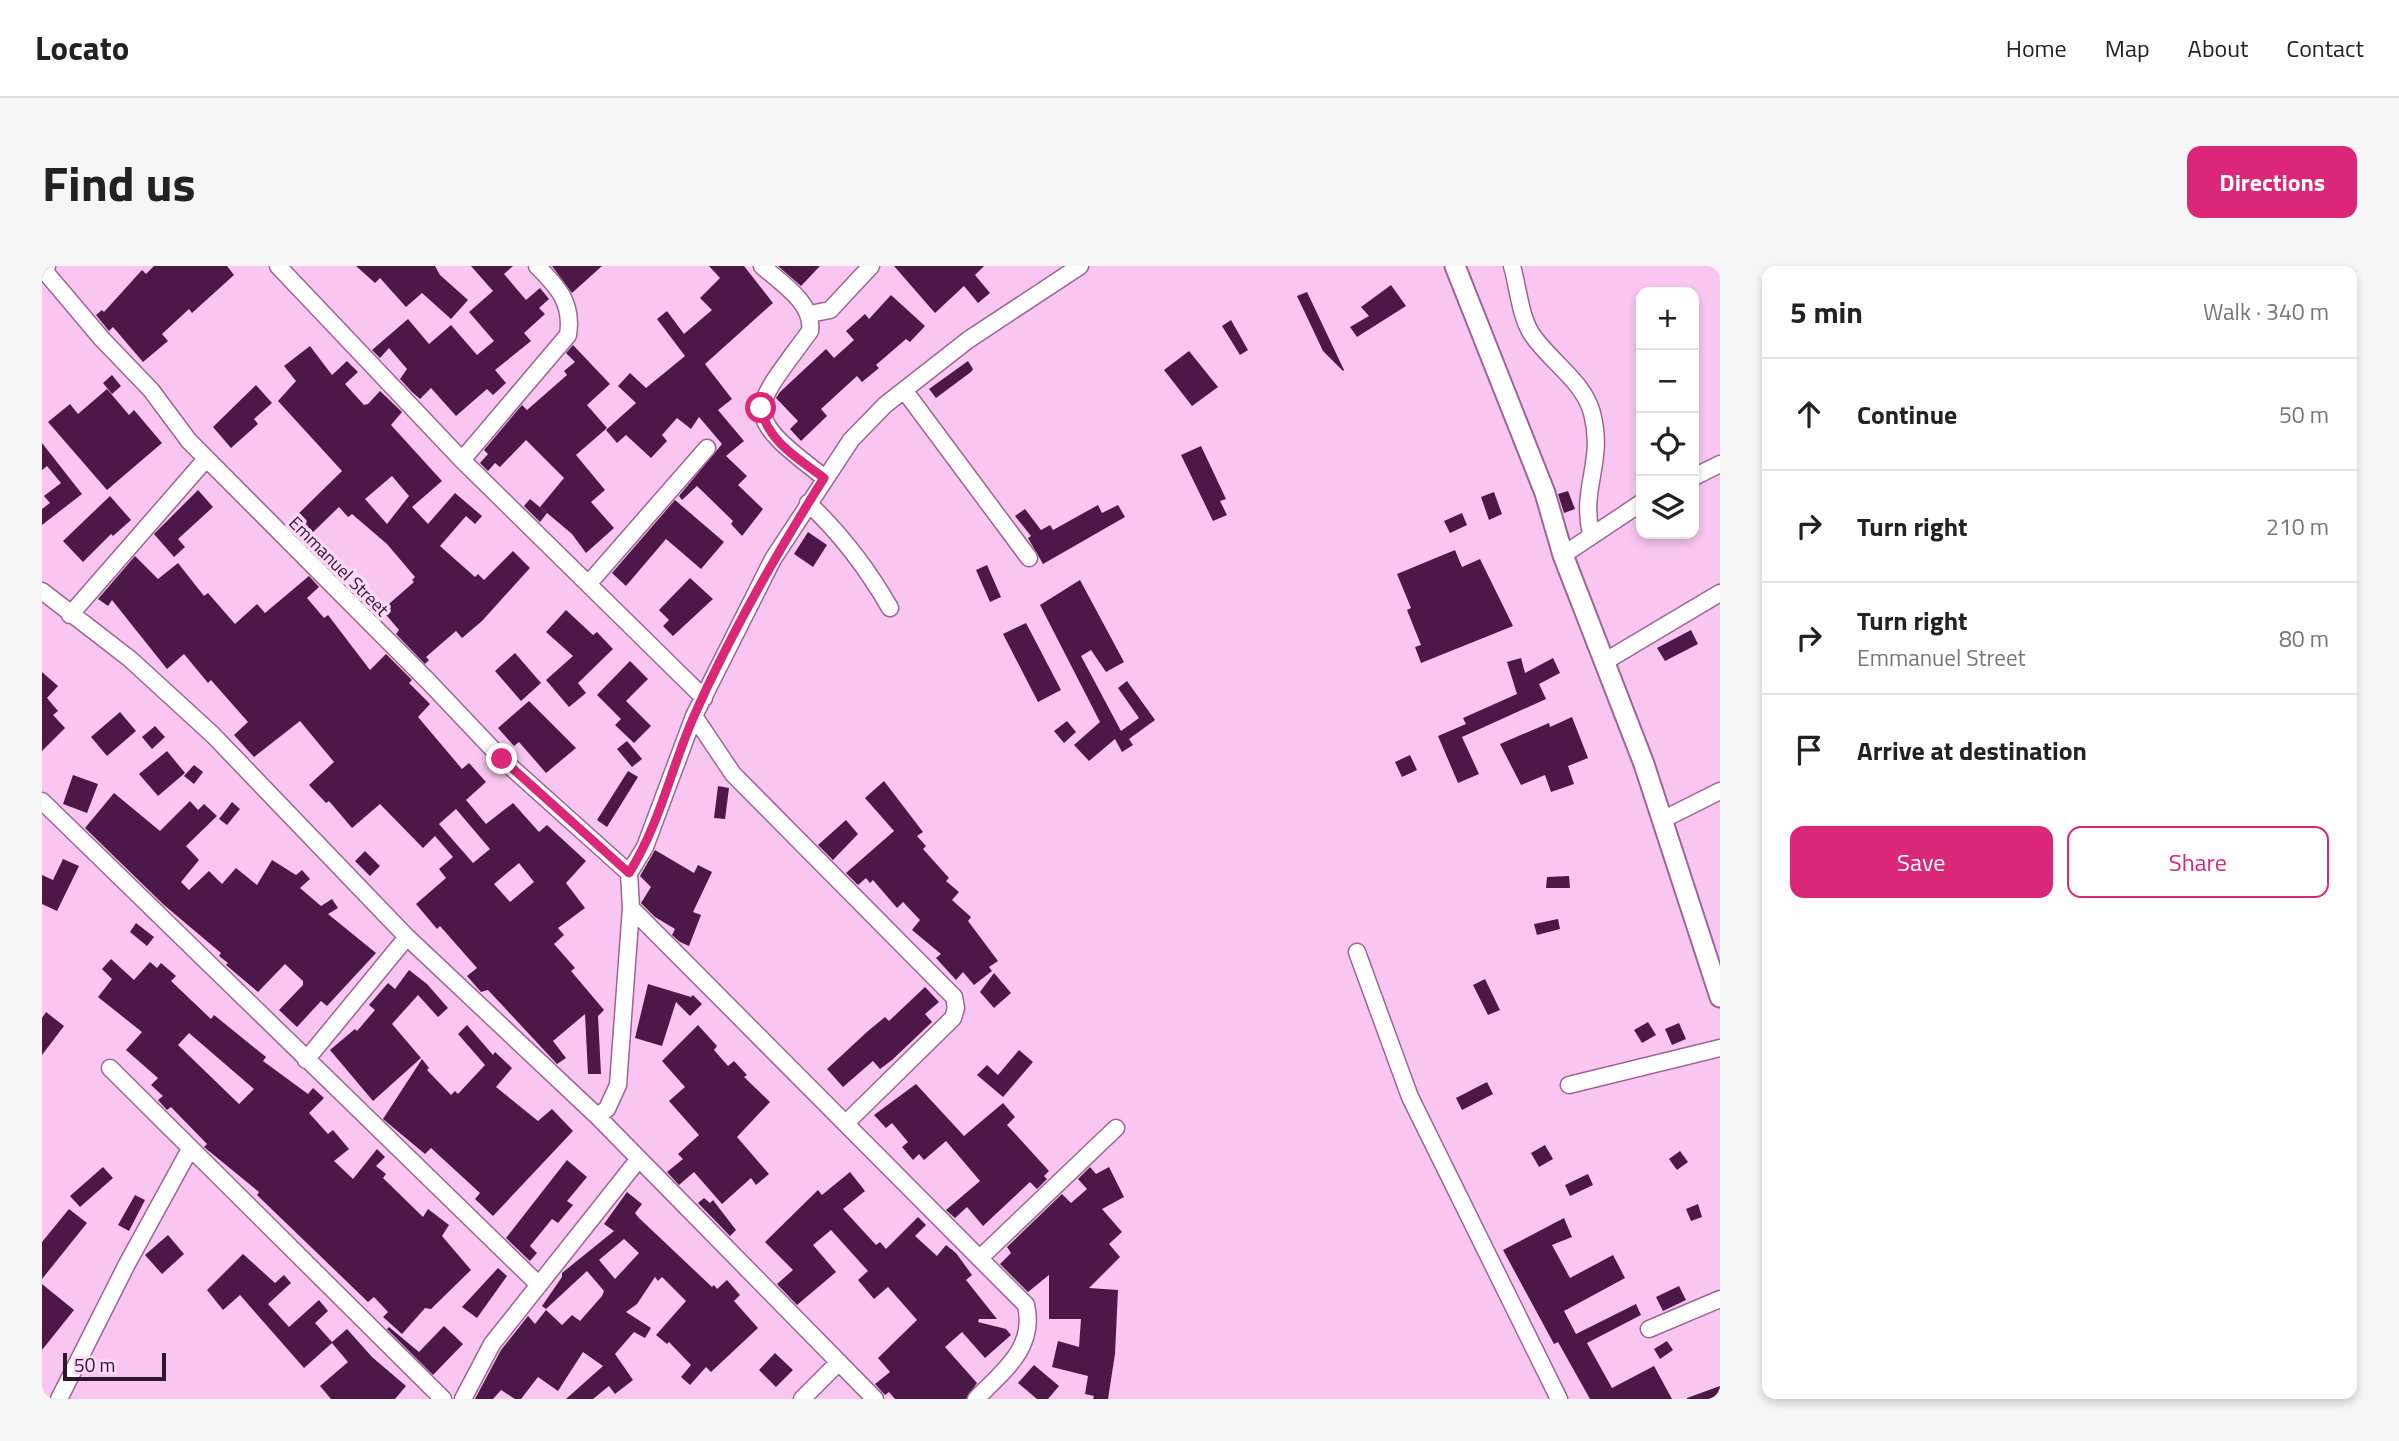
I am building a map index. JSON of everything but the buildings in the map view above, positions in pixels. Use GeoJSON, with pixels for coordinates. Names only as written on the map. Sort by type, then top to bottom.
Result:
{"type":"FeatureCollection","features":[{"type":"Feature","properties":{"kind":"main road"},"geometry":{"type":"LineString","coordinates":[[1455,266],[1545,493],[1563,555],[1616,688],[1720,997]]}},
{"type":"Feature","properties":{"kind":"street"},"geometry":{"type":"LineString","coordinates":[[42,268],[47,266]]}},
{"type":"Feature","properties":{"kind":"street"},"geometry":{"type":"LineString","coordinates":[[278,266],[462,460],[590,582],[704,698]]}},
{"type":"Feature","properties":{"kind":"street"},"geometry":{"type":"LineString","coordinates":[[462,460],[568,335],[569,311],[565,297],[537,266]]}},
{"type":"Feature","properties":{"kind":"street"},"geometry":{"type":"LineString","coordinates":[[762,266],[810,314],[810,331],[767,391],[761,408],[763,421],[772,434],[824,478]]}},
{"type":"Feature","properties":{"kind":"street"},"geometry":{"type":"LineString","coordinates":[[810,314],[831,310],[871,266]]}},
{"type":"Feature","properties":{"kind":"street"},"geometry":{"type":"LineString","coordinates":[[597,1116],[607,1110],[618,1086],[631,908],[629,873],[645,847],[694,716],[773,559],[824,478],[866,424],[968,340],[1080,266]]}},
{"type":"Feature","properties":{"kind":"street"},"geometry":{"type":"LineString","coordinates":[[1512,266],[1527,327],[1565,370],[1591,410],[1597,438],[1597,461],[1587,489],[1586,516],[1591,534]]}},
{"type":"Feature","properties":{"kind":"street","name":"Emmanuel Street"},"geometry":{"type":"LineString","coordinates":[[42,268],[102,339],[151,390],[206,459],[428,681],[502,759],[629,873]]}},
{"type":"Feature","properties":{"kind":"street"},"geometry":{"type":"LineString","coordinates":[[904,390],[1029,558]]}},
{"type":"Feature","properties":{"kind":"street"},"geometry":{"type":"LineString","coordinates":[[590,582],[707,447]]}},
{"type":"Feature","properties":{"kind":"street"},"geometry":{"type":"LineString","coordinates":[[70,615],[206,459]]}},
{"type":"Feature","properties":{"kind":"street"},"geometry":{"type":"LineString","coordinates":[[1696,476],[1720,464]]}},
{"type":"Feature","properties":{"kind":"street"},"geometry":{"type":"LineString","coordinates":[[808,503],[838,531],[870,572],[890,608]]}},
{"type":"Feature","properties":{"kind":"street"},"geometry":{"type":"LineString","coordinates":[[1563,555],[1636,506]]}},
{"type":"Feature","properties":{"kind":"street"},"geometry":{"type":"LineString","coordinates":[[42,591],[130,659],[213,735],[407,937],[597,1116],[875,1399]]}},
{"type":"Feature","properties":{"kind":"street"},"geometry":{"type":"LineString","coordinates":[[1604,662],[1720,593]]}},
{"type":"Feature","properties":{"kind":"street"},"geometry":{"type":"LineString","coordinates":[[694,716],[733,774],[954,997],[956,1008],[953,1018],[846,1123]]}},
{"type":"Feature","properties":{"kind":"street"},"geometry":{"type":"LineString","coordinates":[[1662,820],[1720,791]]}},
{"type":"Feature","properties":{"kind":"street"},"geometry":{"type":"LineString","coordinates":[[42,801],[538,1285]]}},
{"type":"Feature","properties":{"kind":"street"},"geometry":{"type":"LineString","coordinates":[[631,908],[1026,1305],[1030,1321],[1022,1349],[976,1399]]}},
{"type":"Feature","properties":{"kind":"street"},"geometry":{"type":"LineString","coordinates":[[306,1060],[407,937]]}},
{"type":"Feature","properties":{"kind":"street"},"geometry":{"type":"LineString","coordinates":[[1357,952],[1410,1097],[1559,1399]]}},
{"type":"Feature","properties":{"kind":"street"},"geometry":{"type":"LineString","coordinates":[[1569,1085],[1720,1048]]}},
{"type":"Feature","properties":{"kind":"street"},"geometry":{"type":"LineString","coordinates":[[110,1068],[443,1399]]}},
{"type":"Feature","properties":{"kind":"street"},"geometry":{"type":"LineString","coordinates":[[981,1257],[1116,1128]]}},
{"type":"Feature","properties":{"kind":"street"},"geometry":{"type":"LineString","coordinates":[[59,1399],[127,1264],[190,1149]]}},
{"type":"Feature","properties":{"kind":"street"},"geometry":{"type":"LineString","coordinates":[[463,1399],[492,1344],[638,1160]]}},
{"type":"Feature","properties":{"kind":"street"},"geometry":{"type":"LineString","coordinates":[[1649,1329],[1720,1299]]}},
{"type":"Feature","properties":{"kind":"street"},"geometry":{"type":"LineString","coordinates":[[802,1399],[839,1362]]}},
{"type":"Feature","properties":{"kind":"route"},"geometry":{"type":"LineString","coordinates":[[502,759],[629,873],[645,847],[694,716],[773,559],[824,478],[783,447],[763,421],[761,408]]}}]}
